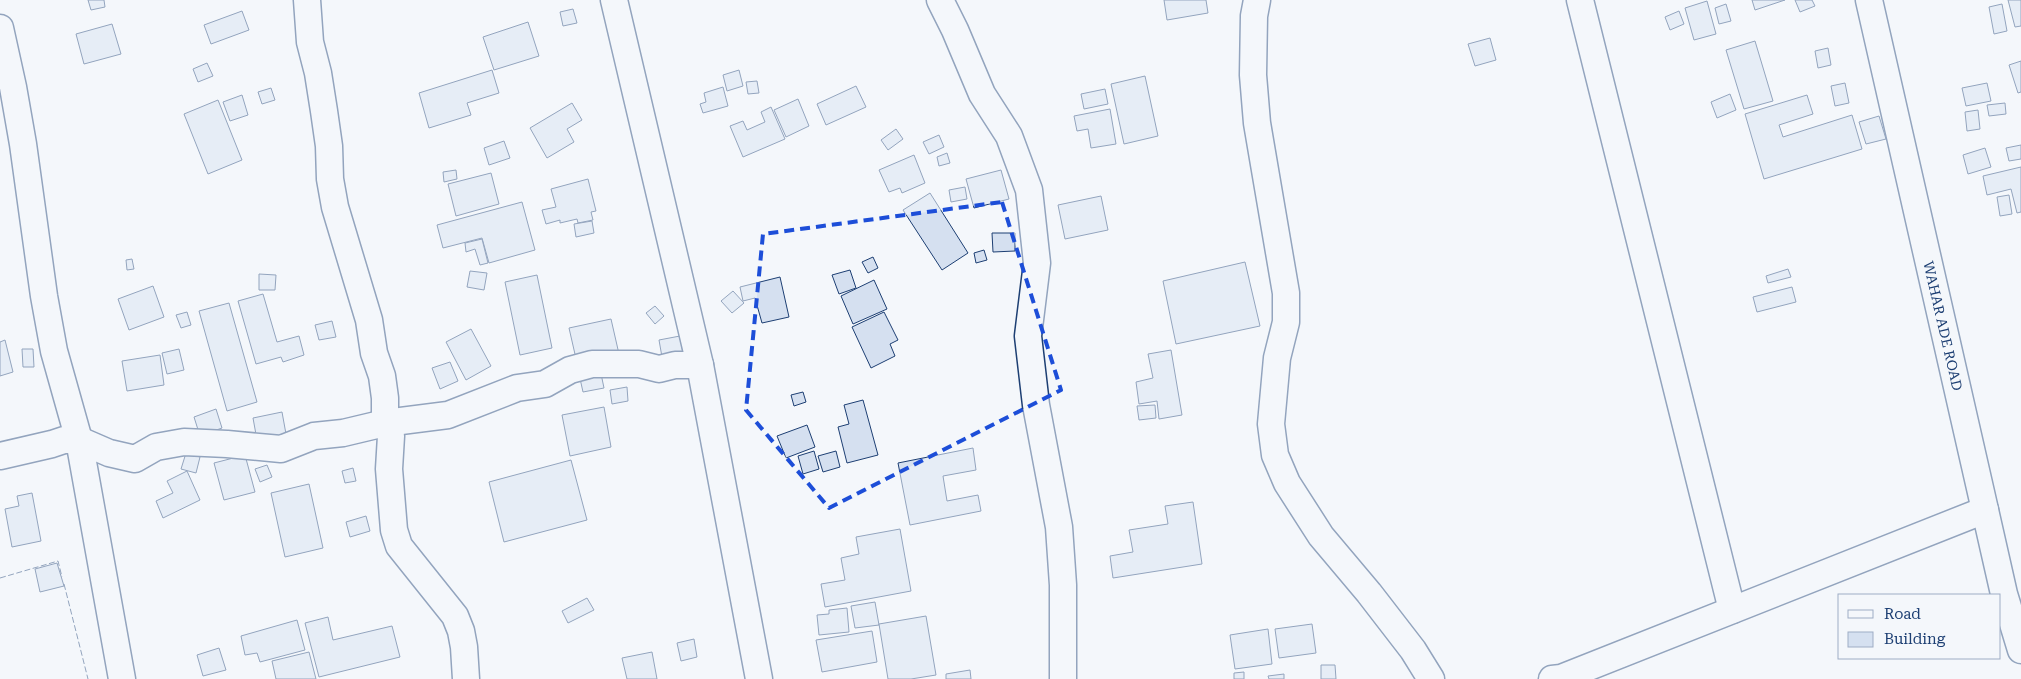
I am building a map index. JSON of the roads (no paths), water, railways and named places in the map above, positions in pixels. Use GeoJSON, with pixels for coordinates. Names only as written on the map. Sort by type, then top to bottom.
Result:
{"type":"FeatureCollection","features":[{"type":"Feature","properties":{"kind":"street"},"geometry":{"type":"LineString","coordinates":[[307,0],[310,42],[318,73],[329,146],[331,188],[369,320],[374,352],[382,376],[385,423],[391,436],[389,469],[394,530],[399,546],[455,616],[461,631],[464,647],[466,679]]}},
{"type":"Feature","properties":{"kind":"street"},"geometry":{"type":"LineString","coordinates":[[614,0],[700,366],[759,679]]}},
{"type":"Feature","properties":{"kind":"street"},"geometry":{"type":"LineString","coordinates":[[940,0],[982,94],[1009,136],[1029,190],[1037,263],[1028,336],[1040,433],[1059,527],[1062,579],[1063,679]]}},
{"type":"Feature","properties":{"kind":"street"},"geometry":{"type":"LineString","coordinates":[[1257,0],[1254,16],[1253,75],[1257,123],[1286,293],[1286,322],[1278,358],[1271,424],[1275,455],[1288,483],[1321,536],[1375,600],[1413,650],[1431,679]]}},
{"type":"Feature","properties":{"kind":"street"},"geometry":{"type":"LineString","coordinates":[[1580,0],[1732,610]]}},
{"type":"Feature","properties":{"kind":"street","name":"WAHAR ADE ROAD"},"geometry":{"type":"LineString","coordinates":[[1869,0],[1984,510],[2013,592],[2021,650]]}},
{"type":"Feature","properties":{"kind":"street"},"geometry":{"type":"LineString","coordinates":[[0,28],[23,144],[52,342],[79,440],[122,679]]}},
{"type":"Feature","properties":{"kind":"street"},"geometry":{"type":"LineString","coordinates":[[0,456],[64,440],[79,440],[109,454],[135,459],[156,447],[184,442],[281,449],[314,436],[343,433],[385,423],[448,415],[517,388],[545,384],[570,370],[592,364],[639,364],[659,369],[674,365],[700,366]]}},
{"type":"Feature","properties":{"kind":"street"},"geometry":{"type":"LineString","coordinates":[[1558,679],[1984,510]]}}]}
